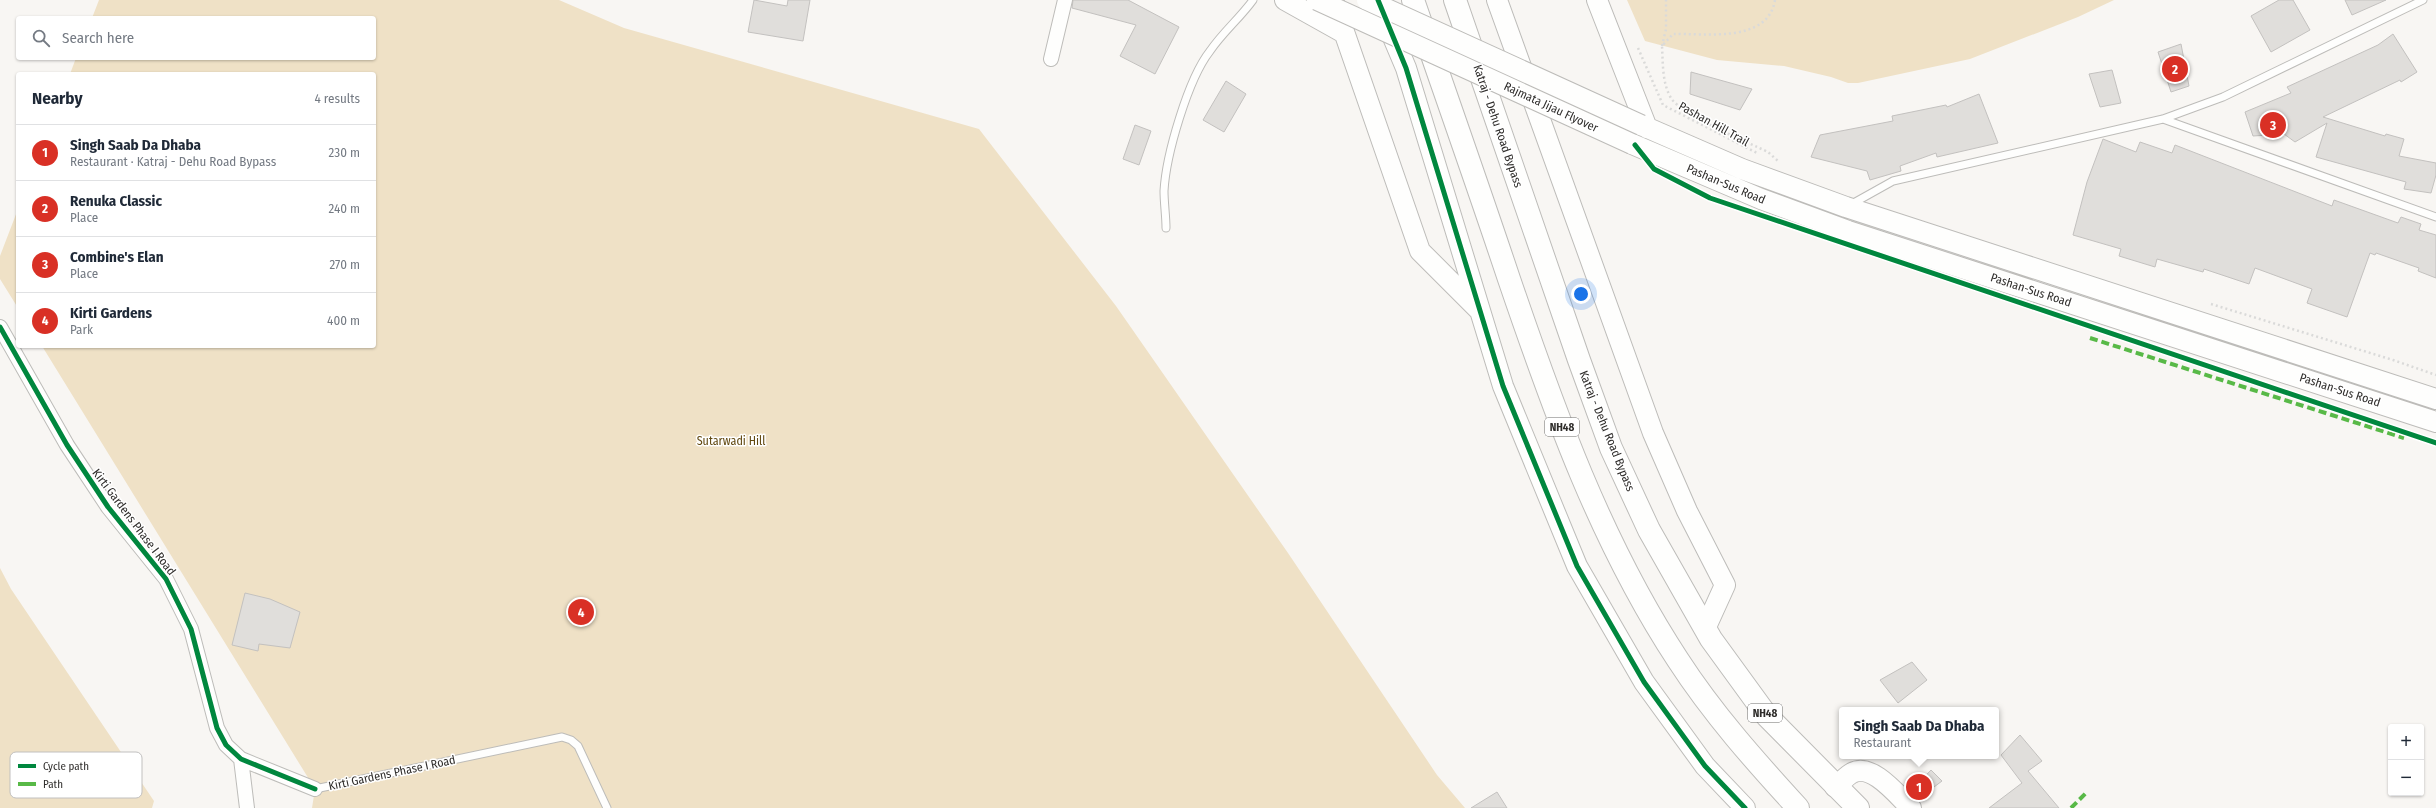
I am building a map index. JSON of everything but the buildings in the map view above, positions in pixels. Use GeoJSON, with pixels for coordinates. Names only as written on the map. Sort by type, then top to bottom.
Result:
{"type":"FeatureCollection","features":[{"type":"Feature","properties":{"kind":"highway","name":"NH48"},"geometry":{"type":"LineString","coordinates":[[1413,0],[1542,374],[1594,507],[1644,603],[1678,661],[1737,741],[1798,808]]}},
{"type":"Feature","properties":{"kind":"highway","name":"Katraj - Dehu Road Bypass"},"geometry":{"type":"LineString","coordinates":[[1455,0],[1579,360],[1612,448],[1648,530],[1705,629],[1767,716],[1835,787],[1858,808]]}},
{"type":"Feature","properties":{"kind":"main road"},"geometry":{"type":"LineString","coordinates":[[1285,0],[1344,33]]}},
{"type":"Feature","properties":{"kind":"main road","name":"Rajmata Jijau Flyover"},"geometry":{"type":"LineString","coordinates":[[1317,0],[1632,144]]}},
{"type":"Feature","properties":{"kind":"main road"},"geometry":{"type":"LineString","coordinates":[[1333,0],[1420,251],[1480,311]]}},
{"type":"Feature","properties":{"kind":"main road","name":"Rajmata Jijau Flyover"},"geometry":{"type":"LineString","coordinates":[[1367,0],[1644,126]]}},
{"type":"Feature","properties":{"kind":"main road"},"geometry":{"type":"LineString","coordinates":[[1378,0],[1406,68],[1503,386],[1577,566],[1644,682],[1706,766],[1745,808]]}},
{"type":"Feature","properties":{"kind":"main road"},"geometry":{"type":"LineString","coordinates":[[1497,0],[1653,433],[1688,511],[1724,585],[1705,629]]}},
{"type":"Feature","properties":{"kind":"main road"},"geometry":{"type":"LineString","coordinates":[[1596,0],[1631,84],[1644,126]]}},
{"type":"Feature","properties":{"kind":"main road","name":"Pashan-Sus Road"},"geometry":{"type":"LineString","coordinates":[[1644,126],[1742,169],[1846,207],[2436,399]]}},
{"type":"Feature","properties":{"kind":"main road","name":"Pashan-Sus Road"},"geometry":{"type":"LineString","coordinates":[[1632,144],[1761,199],[1848,231],[2436,422]]}},
{"type":"Feature","properties":{"kind":"main road"},"geometry":{"type":"LineString","coordinates":[[1835,787],[1853,772],[1863,772],[1879,777],[1911,808]]}},
{"type":"Feature","properties":{"kind":"street"},"geometry":{"type":"LineString","coordinates":[[1051,59],[1065,0]]}},
{"type":"Feature","properties":{"kind":"street","name":"Kirti Gardens Phase I Road"},"geometry":{"type":"LineString","coordinates":[[0,327],[9,339],[67,445],[108,507],[166,579],[191,629],[217,728],[226,745],[241,759],[315,789]]}},
{"type":"Feature","properties":{"kind":"street"},"geometry":{"type":"LineString","coordinates":[[241,759],[247,808]]}},
{"type":"Feature","properties":{"kind":"lane"},"geometry":{"type":"LineString","coordinates":[[1166,228],[1164,191],[1178,121],[1209,52],[1228,28],[1238,21],[1253,0]]}},
{"type":"Feature","properties":{"kind":"lane"},"geometry":{"type":"LineString","coordinates":[[1846,207],[1893,181],[2163,119],[2223,97],[2422,0]]}},
{"type":"Feature","properties":{"kind":"lane"},"geometry":{"type":"LineString","coordinates":[[2163,119],[2436,217]]}},
{"type":"Feature","properties":{"kind":"lane","name":"Kirti Gardens Phase I Road"},"geometry":{"type":"LineString","coordinates":[[315,789],[562,737],[571,740],[578,746],[607,808]]}},
{"type":"Feature","properties":{"kind":"path"},"geometry":{"type":"LineString","coordinates":[[1662,46],[1673,34],[1718,36],[1743,32],[1765,20],[1775,0]]}},
{"type":"Feature","properties":{"kind":"path"},"geometry":{"type":"LineString","coordinates":[[1635,42],[1663,105],[1760,154]]}},
{"type":"Feature","properties":{"kind":"path"},"geometry":{"type":"LineString","coordinates":[[2205,302],[2393,360],[2436,375]]}},
{"type":"Feature","properties":{"kind":"green space","name":"Sutarwadi Hill"},"geometry":{"type":"Polygon","coordinates":[[[99,0],[559,0],[624,28],[979,129],[1116,306],[1288,553],[1437,775],[1465,808],[312,808],[315,789],[43,348],[376,348],[376,72],[71,72],[75,60],[376,60],[376,16],[93,16],[99,0]]]}},
{"type":"Feature","properties":{"kind":"green space"},"geometry":{"type":"Polygon","coordinates":[[[1627,0],[2114,0],[2078,17],[1970,59],[1858,83],[1848,83],[1831,77],[1784,66],[1717,60],[1645,41],[1627,0]]]}},
{"type":"Feature","properties":{"kind":"green space"},"geometry":{"type":"Polygon","coordinates":[[[16,214],[16,305],[0,279],[0,256],[16,214]]]}},
{"type":"Feature","properties":{"kind":"green space"},"geometry":{"type":"Polygon","coordinates":[[[0,568],[11,589],[121,752],[10,752],[10,798],[142,798],[142,783],[154,801],[152,808],[0,808],[0,568]]]}},
{"type":"Feature","properties":{"kind":"marked path"},"geometry":{"type":"LineString","coordinates":[[2090,338],[2404,438]]}},
{"type":"Feature","properties":{"kind":"marked path"},"geometry":{"type":"LineString","coordinates":[[2071,808],[2087,792]]}},
{"type":"Feature","properties":{"kind":"cycle path"},"geometry":{"type":"LineString","coordinates":[[1378,0],[1406,68],[1503,386],[1577,566],[1644,682],[1705,766],[1745,808]]}},
{"type":"Feature","properties":{"kind":"cycle path"},"geometry":{"type":"LineString","coordinates":[[1635,145],[1654,169],[1710,198],[2436,443]]}},
{"type":"Feature","properties":{"kind":"cycle path"},"geometry":{"type":"LineString","coordinates":[[0,327],[67,445],[108,507],[166,579],[191,629],[217,728],[226,745],[241,759],[315,789]]}},
{"type":"Feature","properties":{"kind":"place","name":"Renuka Classic"},"geometry":{"type":"Point","coordinates":[2175,69]}},
{"type":"Feature","properties":{"kind":"place","name":"Combine's Elan"},"geometry":{"type":"Point","coordinates":[2273,125]}},
{"type":"Feature","properties":{"kind":"place","name":"Kirti Gardens"},"geometry":{"type":"Point","coordinates":[581,612]}},
{"type":"Feature","properties":{"kind":"place","name":"Singh Saab Da Dhaba"},"geometry":{"type":"Point","coordinates":[1919,787]}}]}
